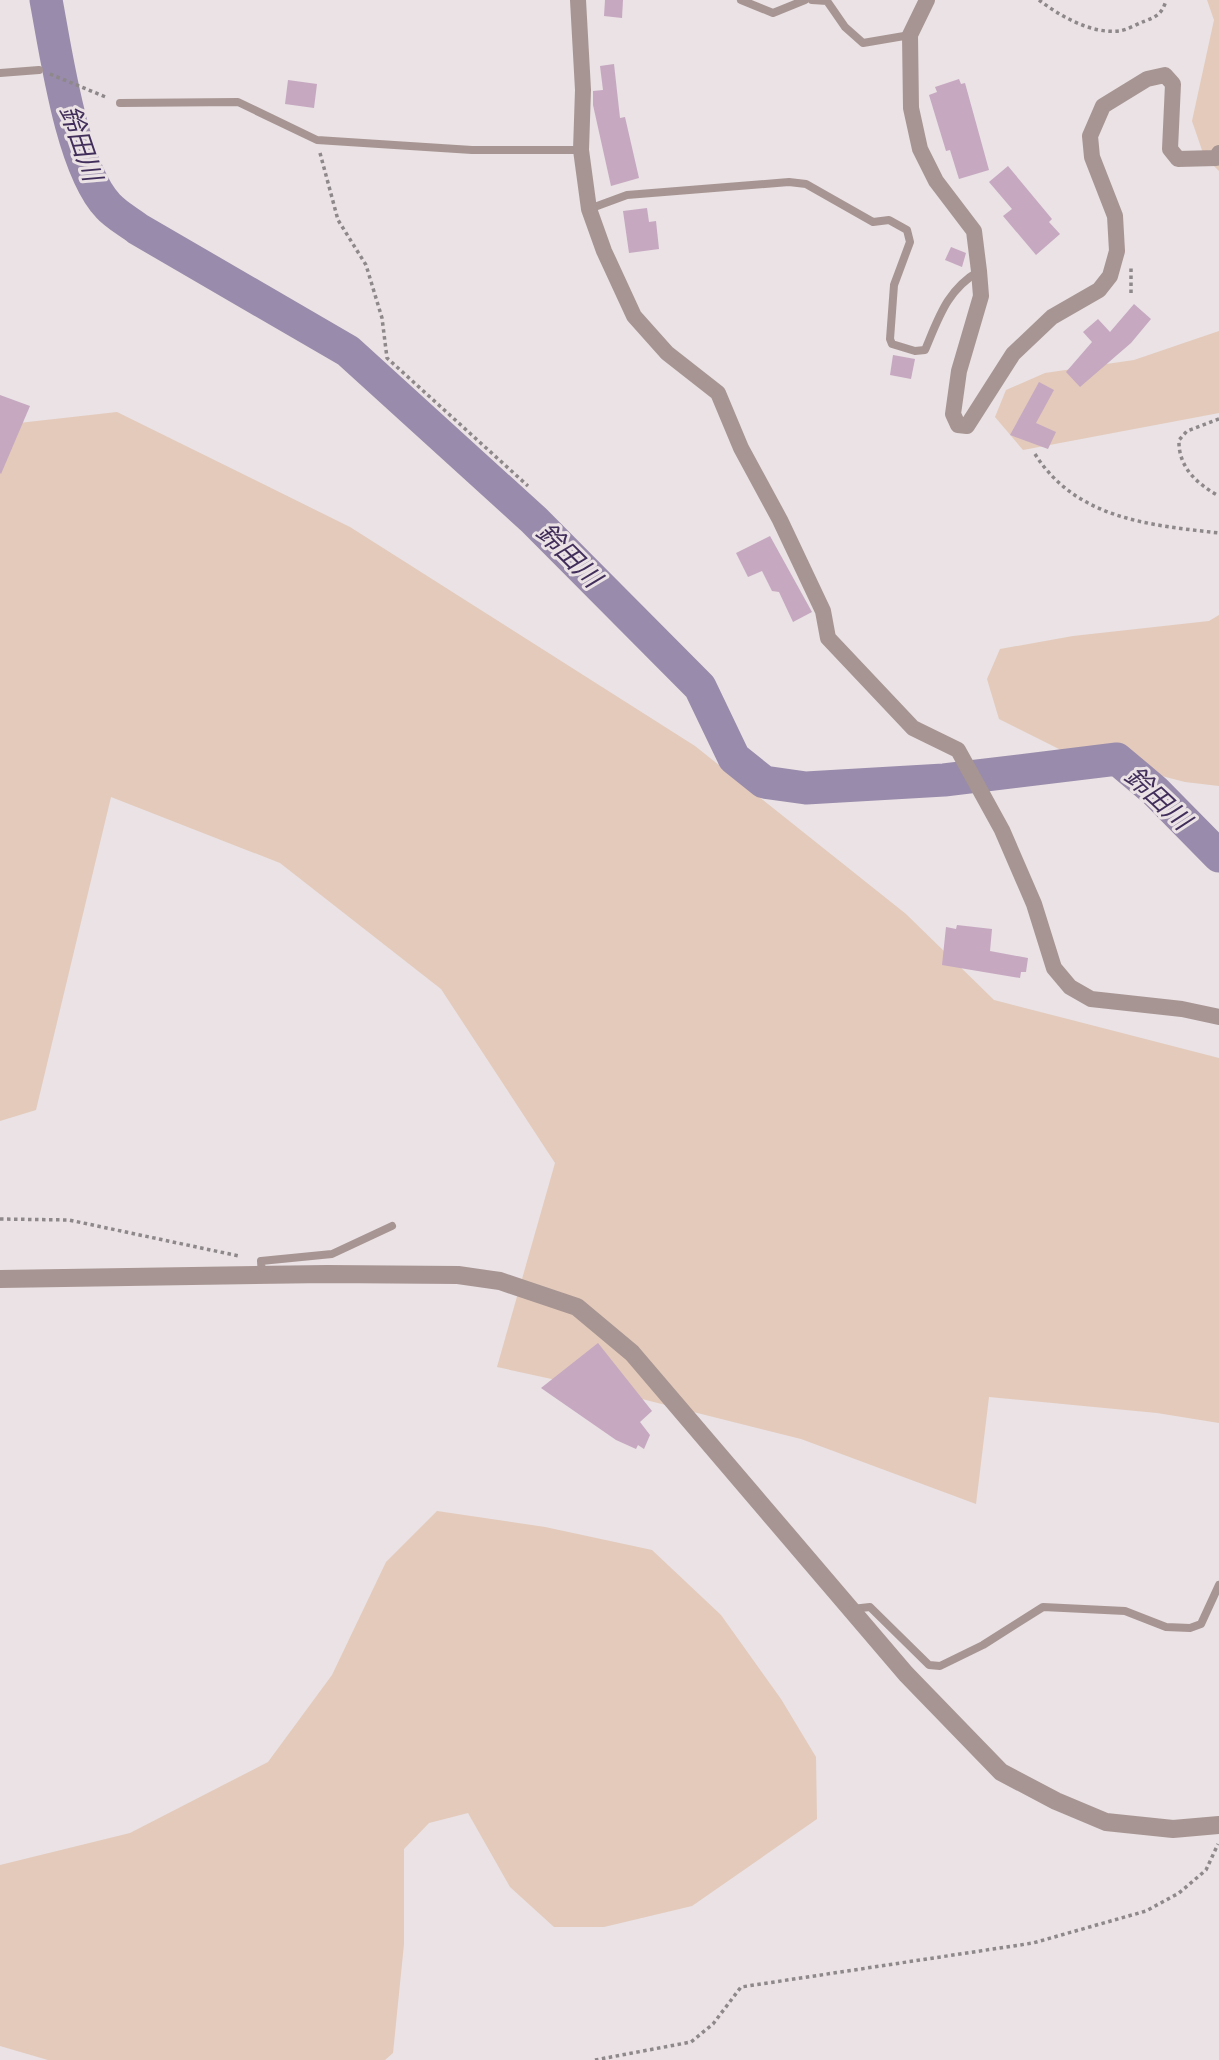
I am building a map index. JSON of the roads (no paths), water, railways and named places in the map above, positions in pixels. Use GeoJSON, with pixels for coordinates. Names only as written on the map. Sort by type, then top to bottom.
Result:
{"type":"FeatureCollection","features":[{"type":"Feature","properties":{"kind":"street"},"geometry":{"type":"LineString","coordinates":[[578,0],[583,90],[582,150],[589,209],[604,251],[634,316],[667,353],[718,393],[741,448],[780,520],[823,611],[828,638],[913,728],[958,750],[1002,830],[1034,904],[1054,968],[1070,987],[1091,999],[1182,1009],[1219,1017]]}},
{"type":"Feature","properties":{"kind":"street"},"geometry":{"type":"LineString","coordinates":[[927,0],[910,35],[911,108],[920,149],[936,181],[974,231],[981,296],[960,371],[953,414],[958,425],[967,426],[1013,354],[1052,317],[1099,290],[1110,276],[1117,251],[1115,216],[1092,158],[1090,136],[1103,106],[1147,79],[1165,75],[1173,84],[1170,149],[1178,159],[1216,158],[1219,153]]}},
{"type":"Feature","properties":{"kind":"street"},"geometry":{"type":"LineString","coordinates":[[0,1279],[262,1268],[458,1275],[500,1281],[577,1307],[632,1353],[906,1674],[1001,1772],[1056,1801],[1106,1822],[1173,1829],[1219,1825]]}},
{"type":"Feature","properties":{"kind":"lane"},"geometry":{"type":"LineString","coordinates":[[741,0],[773,13],[805,0]]}},
{"type":"Feature","properties":{"kind":"lane"},"geometry":{"type":"LineString","coordinates":[[812,0],[827,1],[845,27],[863,43],[910,35]]}},
{"type":"Feature","properties":{"kind":"lane"},"geometry":{"type":"LineString","coordinates":[[0,73],[39,70]]}},
{"type":"Feature","properties":{"kind":"lane"},"geometry":{"type":"LineString","coordinates":[[120,103],[238,102],[317,140],[472,150],[582,150]]}},
{"type":"Feature","properties":{"kind":"lane"},"geometry":{"type":"LineString","coordinates":[[589,209],[627,195],[789,182],[806,184],[873,222],[889,220],[908,230],[910,242],[894,285],[890,339],[892,344],[915,351],[925,350],[943,306],[961,282],[979,271]]}},
{"type":"Feature","properties":{"kind":"lane"},"geometry":{"type":"LineString","coordinates":[[262,1268],[332,1254],[392,1226]]}},
{"type":"Feature","properties":{"kind":"lane"},"geometry":{"type":"LineString","coordinates":[[852,1609],[870,1607],[929,1665],[940,1666],[983,1646],[1043,1607],[1125,1611],[1166,1627],[1190,1628],[1201,1624],[1219,1585]]}},
{"type":"Feature","properties":{"kind":"waterway","name":"鈴田川"},"geometry":{"type":"LineString","coordinates":[[46,0],[75,138],[95,188],[108,206],[138,229],[348,351],[534,520],[700,687],[734,758],[764,782],[806,788],[944,780],[1117,759],[1155,791],[1219,856]]}}]}
